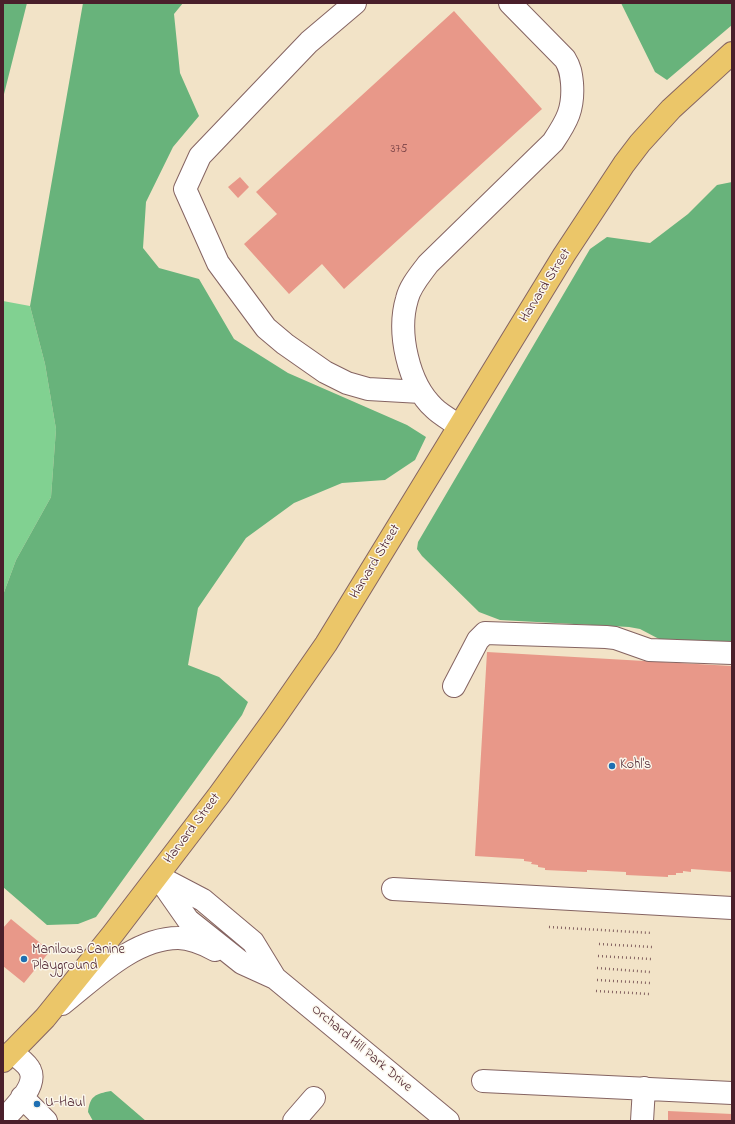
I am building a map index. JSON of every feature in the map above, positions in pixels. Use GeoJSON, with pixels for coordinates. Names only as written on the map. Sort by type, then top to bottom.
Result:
{"type":"FeatureCollection","features":[{"type":"Feature","properties":{"kind":"main road","name":"Harvard Street"},"geometry":{"type":"LineString","coordinates":[[7,1057],[45,1018],[80,976],[158,877],[274,720],[326,644],[564,255],[628,159],[640,143],[671,109],[732,53]]}},
{"type":"Feature","properties":{"kind":"street"},"geometry":{"type":"LineString","coordinates":[[355,3],[309,42],[200,156],[185,189],[218,263],[266,328],[285,344],[325,372],[347,383],[368,389],[421,392]]}},
{"type":"Feature","properties":{"kind":"street"},"geometry":{"type":"LineString","coordinates":[[459,426],[434,408],[421,392],[412,373],[404,338],[403,319],[407,297],[414,283],[428,264],[553,142],[565,124],[571,108],[572,92],[570,68],[565,59],[510,3]]}},
{"type":"Feature","properties":{"kind":"street"},"geometry":{"type":"LineString","coordinates":[[454,686],[478,640],[485,633],[606,637],[615,638],[649,650],[732,653]]}},
{"type":"Feature","properties":{"kind":"street","name":"Orchard Hill Park Drive"},"geometry":{"type":"LineString","coordinates":[[158,877],[188,920],[242,963],[275,978],[448,1121]]}},
{"type":"Feature","properties":{"kind":"street","name":"Orchard Hill Park Drive"},"geometry":{"type":"LineString","coordinates":[[158,877],[203,900],[253,942],[275,978]]}},
{"type":"Feature","properties":{"kind":"street"},"geometry":{"type":"LineString","coordinates":[[393,889],[732,908]]}},
{"type":"Feature","properties":{"kind":"street"},"geometry":{"type":"LineString","coordinates":[[45,1018],[114,963],[134,950],[156,942],[178,938],[189,940],[210,947],[242,963]]}},
{"type":"Feature","properties":{"kind":"street"},"geometry":{"type":"LineString","coordinates":[[3,1120],[29,1088],[32,1078],[30,1069],[7,1057]]}},
{"type":"Feature","properties":{"kind":"street"},"geometry":{"type":"LineString","coordinates":[[483,1081],[732,1093]]}},
{"type":"Feature","properties":{"kind":"street"},"geometry":{"type":"LineString","coordinates":[[642,1121],[644,1088]]}},
{"type":"Feature","properties":{"kind":"street"},"geometry":{"type":"LineString","coordinates":[[22,1097],[46,1121]]}},
{"type":"Feature","properties":{"kind":"street"},"geometry":{"type":"LineString","coordinates":[[294,1121],[314,1098]]}},
{"type":"Feature","properties":{"kind":"path"},"geometry":{"type":"LineString","coordinates":[[549,927],[652,933]]}},
{"type":"Feature","properties":{"kind":"path"},"geometry":{"type":"LineString","coordinates":[[599,944],[652,947]]}},
{"type":"Feature","properties":{"kind":"path"},"geometry":{"type":"LineString","coordinates":[[598,956],[651,959]]}},
{"type":"Feature","properties":{"kind":"path"},"geometry":{"type":"LineString","coordinates":[[598,968],[650,972]]}},
{"type":"Feature","properties":{"kind":"path"},"geometry":{"type":"LineString","coordinates":[[597,980],[650,983]]}},
{"type":"Feature","properties":{"kind":"path"},"geometry":{"type":"LineString","coordinates":[[596,991],[649,994]]}},
{"type":"Feature","properties":{"kind":"green space"},"geometry":{"type":"Polygon","coordinates":[[[3,3],[27,3],[3,98],[3,3]]]}},
{"type":"Feature","properties":{"kind":"green space"},"geometry":{"type":"Polygon","coordinates":[[[83,3],[183,3],[174,14],[180,73],[199,116],[173,147],[146,202],[143,248],[159,268],[199,279],[234,339],[288,373],[407,425],[426,437],[415,460],[385,480],[342,483],[294,503],[246,538],[198,608],[188,665],[219,677],[248,702],[242,715],[96,917],[78,924],[47,925],[3,887],[3,595],[16,560],[51,497],[56,429],[45,364],[30,306],[83,3]]]}},
{"type":"Feature","properties":{"kind":"green space"},"geometry":{"type":"Polygon","coordinates":[[[621,3],[732,3],[732,25],[667,80],[655,72],[621,3]]]}},
{"type":"Feature","properties":{"kind":"green space"},"geometry":{"type":"Polygon","coordinates":[[[732,182],[732,645],[661,640],[640,629],[629,627],[500,620],[479,612],[422,556],[417,549],[418,542],[590,249],[607,237],[650,243],[688,214],[717,185],[732,182]]]}},
{"type":"Feature","properties":{"kind":"green space"},"geometry":{"type":"Polygon","coordinates":[[[3,301],[30,306],[45,364],[56,429],[51,497],[16,560],[3,595],[3,301]]]}},
{"type":"Feature","properties":{"kind":"green space"},"geometry":{"type":"Polygon","coordinates":[[[111,1091],[146,1121],[93,1121],[88,1112],[90,1102],[97,1095],[111,1091]]]}},
{"type":"Feature","properties":{"kind":"building"},"geometry":{"type":"Polygon","coordinates":[[[454,11],[542,109],[344,289],[322,264],[289,294],[244,244],[277,214],[256,192],[454,11]]]}},
{"type":"Feature","properties":{"kind":"building"},"geometry":{"type":"Polygon","coordinates":[[[240,177],[249,187],[238,198],[228,187],[240,177]]]}},
{"type":"Feature","properties":{"kind":"building"},"geometry":{"type":"Polygon","coordinates":[[[487,652],[732,666],[732,872],[691,869],[691,872],[683,871],[683,873],[676,873],[676,875],[668,875],[668,877],[626,875],[626,872],[545,870],[545,868],[538,867],[538,865],[531,864],[532,862],[524,861],[524,859],[475,856],[487,652]]]}},
{"type":"Feature","properties":{"kind":"building","name":"Manilows Canine Playground"},"geometry":{"type":"Polygon","coordinates":[[[11,919],[50,951],[24,983],[3,966],[3,928],[11,919]]]}},
{"type":"Feature","properties":{"kind":"building"},"geometry":{"type":"Polygon","coordinates":[[[668,1111],[732,1114],[732,1121],[668,1121],[668,1111]]]}},
{"type":"Feature","properties":{"kind":"place","name":"Kohl's"},"geometry":{"type":"Point","coordinates":[612,766]}},
{"type":"Feature","properties":{"kind":"place","name":"Manilows Canine Playground"},"geometry":{"type":"Point","coordinates":[24,959]}},
{"type":"Feature","properties":{"kind":"place","name":"U-Haul"},"geometry":{"type":"Point","coordinates":[37,1104]}}]}
